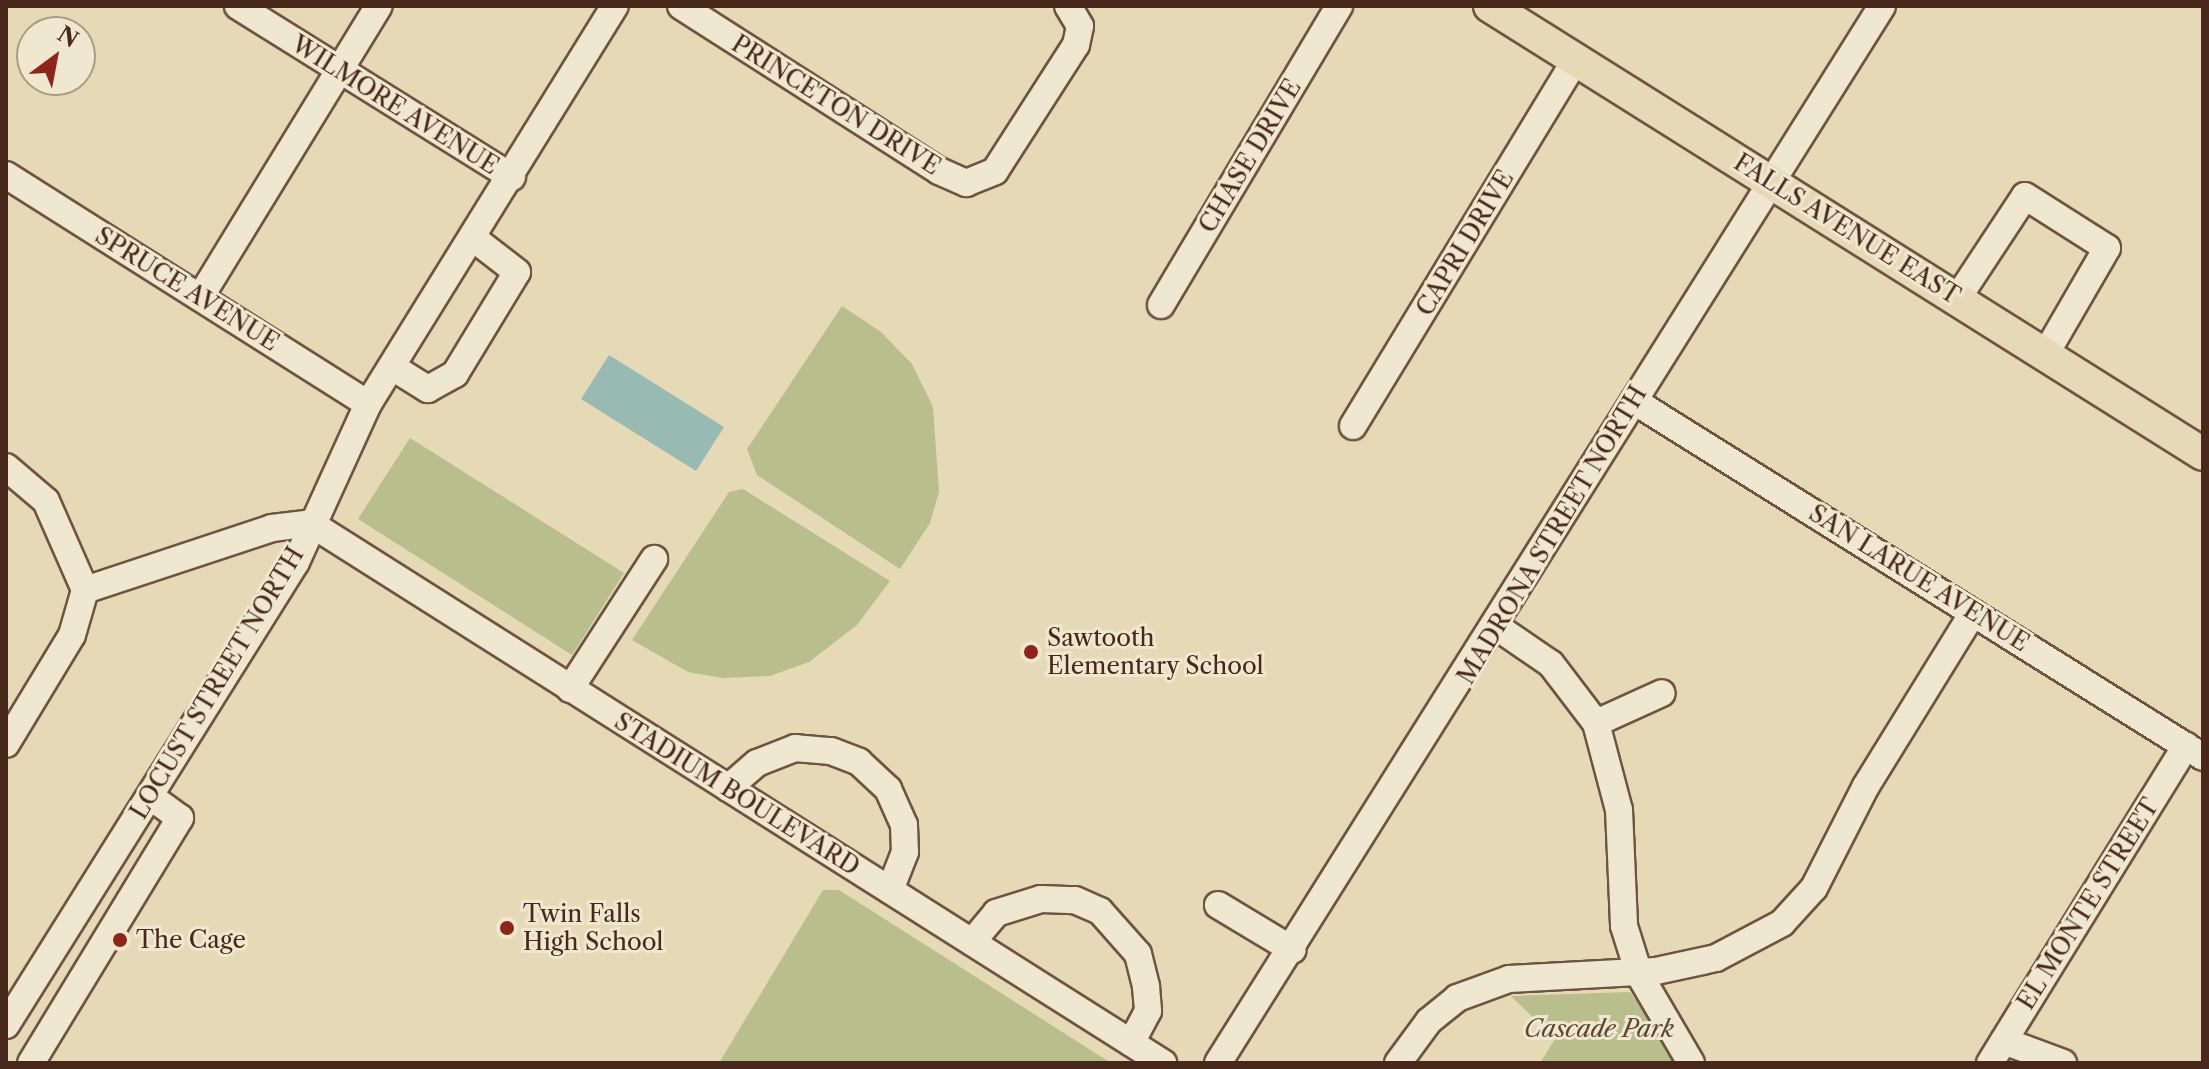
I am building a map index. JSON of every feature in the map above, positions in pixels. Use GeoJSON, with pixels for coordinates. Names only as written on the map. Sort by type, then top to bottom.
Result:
{"type":"FeatureCollection","features":[{"type":"Feature","properties":{"kind":"main road","name":"FALLS AVENUE EAST"},"geometry":{"type":"LineString","coordinates":[[1490,6],[2203,454]]}},
{"type":"Feature","properties":{"kind":"street","name":"WILMORE AVENUE"},"geometry":{"type":"LineString","coordinates":[[238,6],[512,177]]}},
{"type":"Feature","properties":{"kind":"street"},"geometry":{"type":"LineString","coordinates":[[201,296],[379,6]]}},
{"type":"Feature","properties":{"kind":"street","name":"LOCUST STREET NORTH"},"geometry":{"type":"LineString","coordinates":[[6,1025],[296,562],[310,523],[368,404],[394,368],[615,6]]}},
{"type":"Feature","properties":{"kind":"street","name":"PRINCETON DRIVE"},"geometry":{"type":"LineString","coordinates":[[681,6],[966,183],[995,171],[1076,45],[1080,26],[1068,6]]}},
{"type":"Feature","properties":{"kind":"street","name":"CHASE DRIVE"},"geometry":{"type":"LineString","coordinates":[[1161,305],[1339,6]]}},
{"type":"Feature","properties":{"kind":"street","name":"MADRONA STREET NORTH"},"geometry":{"type":"LineString","coordinates":[[1218,1063],[1497,627],[1768,179],[1882,6]]}},
{"type":"Feature","properties":{"kind":"street","name":"CAPRI DRIVE"},"geometry":{"type":"LineString","coordinates":[[1353,426],[1576,59]]}},
{"type":"Feature","properties":{"kind":"street","name":"SPRUCE AVENUE"},"geometry":{"type":"LineString","coordinates":[[6,175],[368,404]]}},
{"type":"Feature","properties":{"kind":"street"},"geometry":{"type":"LineString","coordinates":[[1957,299],[2025,196],[2107,248],[2045,355]]}},
{"type":"Feature","properties":{"kind":"street"},"geometry":{"type":"LineString","coordinates":[[394,368],[428,389],[455,374],[517,272],[473,238]]}},
{"type":"Feature","properties":{"kind":"street","name":"SAN LARUE AVENUE"},"geometry":{"type":"LineString","coordinates":[[1634,401],[2194,751]]}},
{"type":"Feature","properties":{"kind":"street"},"geometry":{"type":"LineString","coordinates":[[6,467],[46,501],[85,590],[72,635],[6,744]]}},
{"type":"Feature","properties":{"kind":"street"},"geometry":{"type":"LineString","coordinates":[[85,590],[272,528],[310,523]]}},
{"type":"Feature","properties":{"kind":"street","name":"STADIUM BOULEVARD"},"geometry":{"type":"LineString","coordinates":[[310,523],[1163,1063]]}},
{"type":"Feature","properties":{"kind":"street"},"geometry":{"type":"LineString","coordinates":[[570,689],[654,559]]}},
{"type":"Feature","properties":{"kind":"street"},"geometry":{"type":"LineString","coordinates":[[1398,1063],[1429,1021],[1457,998],[1496,983],[1591,972],[1639,974],[1716,958],[1754,942],[1814,888],[1866,786],[1973,613]]}},
{"type":"Feature","properties":{"kind":"street"},"geometry":{"type":"LineString","coordinates":[[1497,627],[1551,664],[1596,723],[1612,768],[1619,898],[1639,974],[1691,1063]]}},
{"type":"Feature","properties":{"kind":"street"},"geometry":{"type":"LineString","coordinates":[[1596,723],[1662,693]]}},
{"type":"Feature","properties":{"kind":"street"},"geometry":{"type":"LineString","coordinates":[[728,788],[757,763],[795,748],[831,751],[859,762],[888,789],[904,825],[905,852],[890,890]]}},
{"type":"Feature","properties":{"kind":"street","name":"EL MONTE STREET"},"geometry":{"type":"LineString","coordinates":[[1997,1052],[2194,751]]}},
{"type":"Feature","properties":{"kind":"street"},"geometry":{"type":"LineString","coordinates":[[31,1063],[180,818],[150,796]]}},
{"type":"Feature","properties":{"kind":"street"},"geometry":{"type":"LineString","coordinates":[[972,942],[996,913],[1041,899],[1075,900],[1100,911],[1122,929],[1143,976],[1148,1011],[1131,1043]]}},
{"type":"Feature","properties":{"kind":"street"},"geometry":{"type":"LineString","coordinates":[[1218,905],[1293,950]]}},
{"type":"Feature","properties":{"kind":"street"},"geometry":{"type":"LineString","coordinates":[[1997,1052],[2063,1063]]}},
{"type":"Feature","properties":{"kind":"green space"},"geometry":{"type":"Polygon","coordinates":[[[842,306],[881,332],[912,364],[933,407],[939,492],[930,523],[900,569],[757,475],[747,449],[842,306]]]}},
{"type":"Feature","properties":{"kind":"green space"},"geometry":{"type":"Polygon","coordinates":[[[410,438],[624,573],[572,655],[358,519],[410,438]]]}},
{"type":"Feature","properties":{"kind":"green space"},"geometry":{"type":"Polygon","coordinates":[[[743,489],[890,581],[857,625],[809,662],[770,676],[722,678],[688,672],[632,640],[729,492],[743,489]]]}},
{"type":"Feature","properties":{"kind":"green space"},"geometry":{"type":"Polygon","coordinates":[[[823,890],[839,890],[1111,1063],[719,1063],[823,890]]]}},
{"type":"Feature","properties":{"kind":"green space","name":"Cascade Park"},"geometry":{"type":"Polygon","coordinates":[[[1630,992],[1680,1063],[1540,1063],[1555,1039],[1511,996],[1630,992]]]}},
{"type":"Feature","properties":{"kind":"water"},"geometry":{"type":"Polygon","coordinates":[[[609,355],[724,427],[696,471],[581,399],[609,355]]]}},
{"type":"Feature","properties":{"kind":"place","name":"Sawtooth Elementary School"},"geometry":{"type":"Point","coordinates":[1031,652]}},
{"type":"Feature","properties":{"kind":"place","name":"Twin Falls High School"},"geometry":{"type":"Point","coordinates":[507,928]}},
{"type":"Feature","properties":{"kind":"place","name":"The Cage"},"geometry":{"type":"Point","coordinates":[120,940]}}]}
